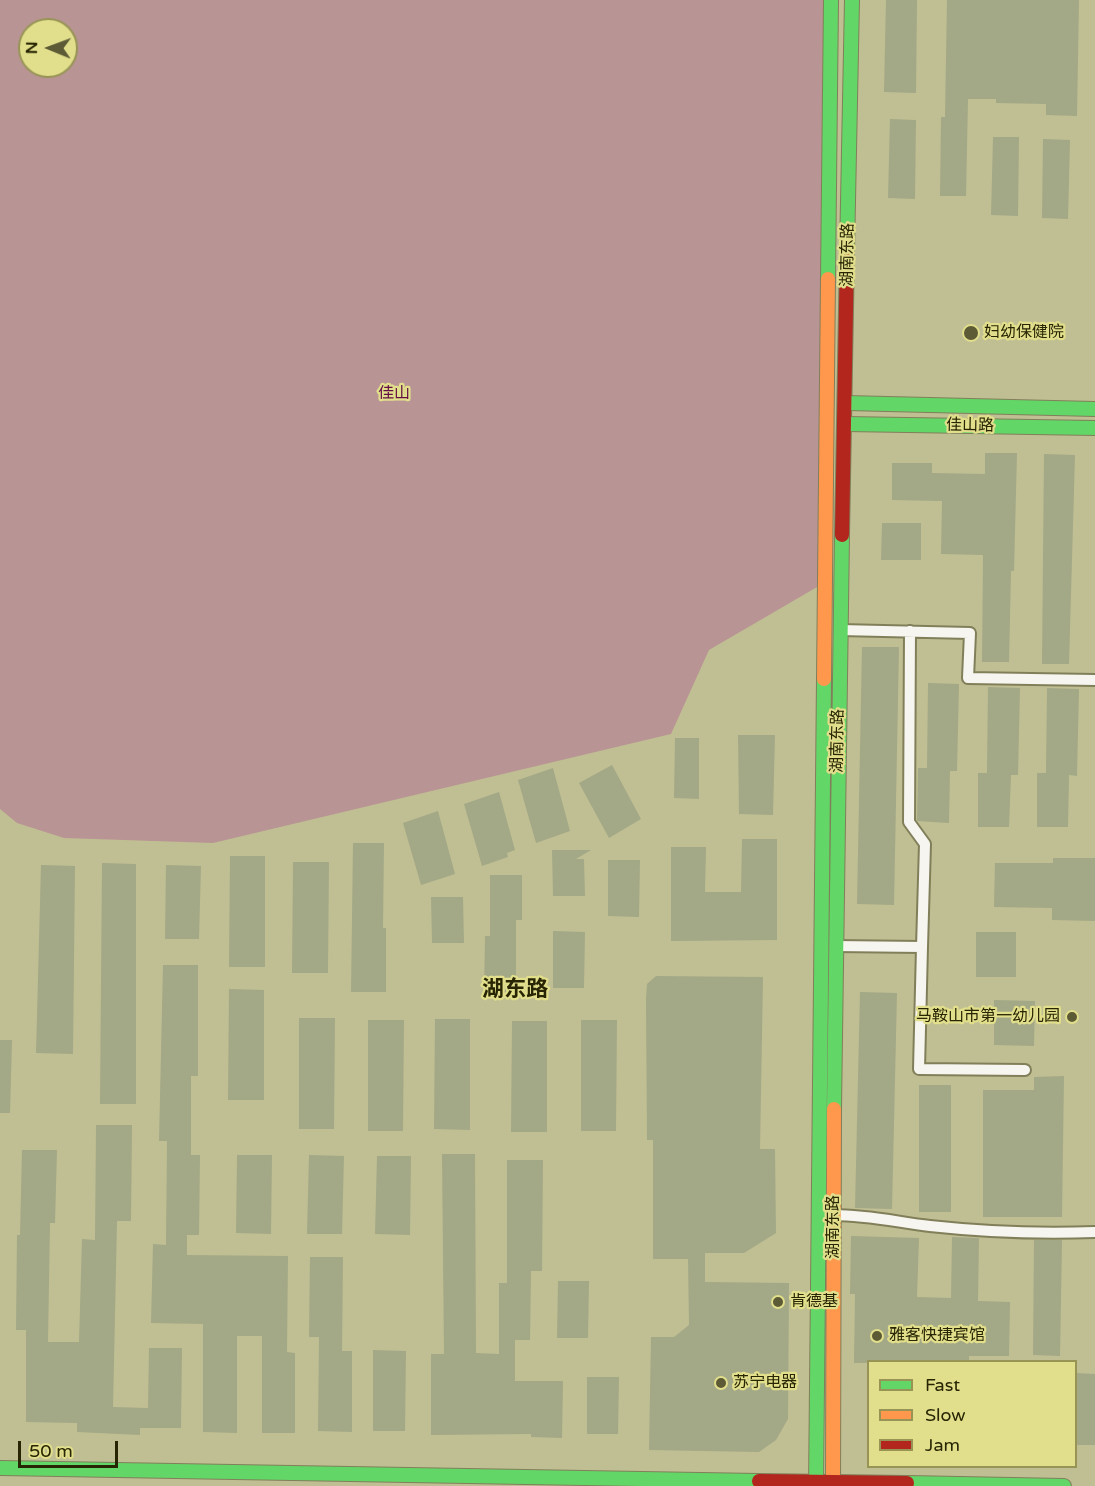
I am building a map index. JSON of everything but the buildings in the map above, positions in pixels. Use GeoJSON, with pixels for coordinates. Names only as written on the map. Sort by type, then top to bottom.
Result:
{"type":"FeatureCollection","features":[{"type":"Feature","properties":{"kind":"main road"},"geometry":{"type":"LineString","coordinates":[[816,1484],[831,0]]}},
{"type":"Feature","properties":{"kind":"main road","name":"湖南东路"},"geometry":{"type":"LineString","coordinates":[[833,1484],[835,946],[852,0]]}},
{"type":"Feature","properties":{"kind":"main road","name":"佳山路"},"geometry":{"type":"LineString","coordinates":[[846,403],[1095,409]]}},
{"type":"Feature","properties":{"kind":"main road","name":"佳山路"},"geometry":{"type":"LineString","coordinates":[[845,424],[1095,428]]}},
{"type":"Feature","properties":{"kind":"main road"},"geometry":{"type":"LineString","coordinates":[[0,1468],[816,1484],[1064,1486]]}},
{"type":"Feature","properties":{"kind":"street"},"geometry":{"type":"LineString","coordinates":[[840,630],[970,633],[968,678],[1095,680]]}},
{"type":"Feature","properties":{"kind":"street"},"geometry":{"type":"LineString","coordinates":[[910,631],[909,822],[925,844],[919,1069],[1025,1070]]}},
{"type":"Feature","properties":{"kind":"street"},"geometry":{"type":"LineString","coordinates":[[835,946],[922,947]]}},
{"type":"Feature","properties":{"kind":"street"},"geometry":{"type":"LineString","coordinates":[[834,1215],[861,1215],[929,1226],[1030,1234],[1095,1232]]}},
{"type":"Feature","properties":{"kind":"green space","name":"佳山"},"geometry":{"type":"Polygon","coordinates":[[[0,0],[830,0],[824,583],[709,650],[671,734],[213,843],[64,838],[17,823],[0,809],[0,0]]]}},
{"type":"Feature","properties":{"kind":"traffic: fast"},"geometry":{"type":"LineString","coordinates":[[828,279],[831,0]]}},
{"type":"Feature","properties":{"kind":"traffic: fast"},"geometry":{"type":"LineString","coordinates":[[847,252],[852,0]]}},
{"type":"Feature","properties":{"kind":"traffic: fast"},"geometry":{"type":"LineString","coordinates":[[846,403],[1095,409]]}},
{"type":"Feature","properties":{"kind":"traffic: fast"},"geometry":{"type":"LineString","coordinates":[[845,424],[1095,428]]}},
{"type":"Feature","properties":{"kind":"traffic: fast"},"geometry":{"type":"LineString","coordinates":[[834,1109],[842,535]]}},
{"type":"Feature","properties":{"kind":"traffic: fast"},"geometry":{"type":"LineString","coordinates":[[816,1486],[824,679]]}},
{"type":"Feature","properties":{"kind":"traffic: fast"},"geometry":{"type":"LineString","coordinates":[[0,1468],[759,1481]]}},
{"type":"Feature","properties":{"kind":"traffic: fast"},"geometry":{"type":"LineString","coordinates":[[907,1483],[1064,1486]]}},
{"type":"Feature","properties":{"kind":"traffic: slow"},"geometry":{"type":"LineString","coordinates":[[824,679],[828,279]]}},
{"type":"Feature","properties":{"kind":"traffic: slow"},"geometry":{"type":"LineString","coordinates":[[833,1486],[834,1109]]}},
{"type":"Feature","properties":{"kind":"traffic: jam"},"geometry":{"type":"LineString","coordinates":[[842,535],[847,252]]}},
{"type":"Feature","properties":{"kind":"traffic: jam"},"geometry":{"type":"LineString","coordinates":[[759,1481],[907,1483]]}},
{"type":"Feature","properties":{"kind":"place","name":"妇幼保健院"},"geometry":{"type":"Point","coordinates":[971,333]}},
{"type":"Feature","properties":{"kind":"place","name":"马鞍山市第一幼儿园"},"geometry":{"type":"Point","coordinates":[1072,1017]}},
{"type":"Feature","properties":{"kind":"place","name":"肯德基"},"geometry":{"type":"Point","coordinates":[778,1302]}},
{"type":"Feature","properties":{"kind":"place","name":"雅客快捷宾馆"},"geometry":{"type":"Point","coordinates":[877,1336]}},
{"type":"Feature","properties":{"kind":"place","name":"苏宁电器"},"geometry":{"type":"Point","coordinates":[721,1383]}},
{"type":"Feature","properties":{"kind":"district","name":"湖东路"},"geometry":{"type":"Point","coordinates":[515,990]}}]}
